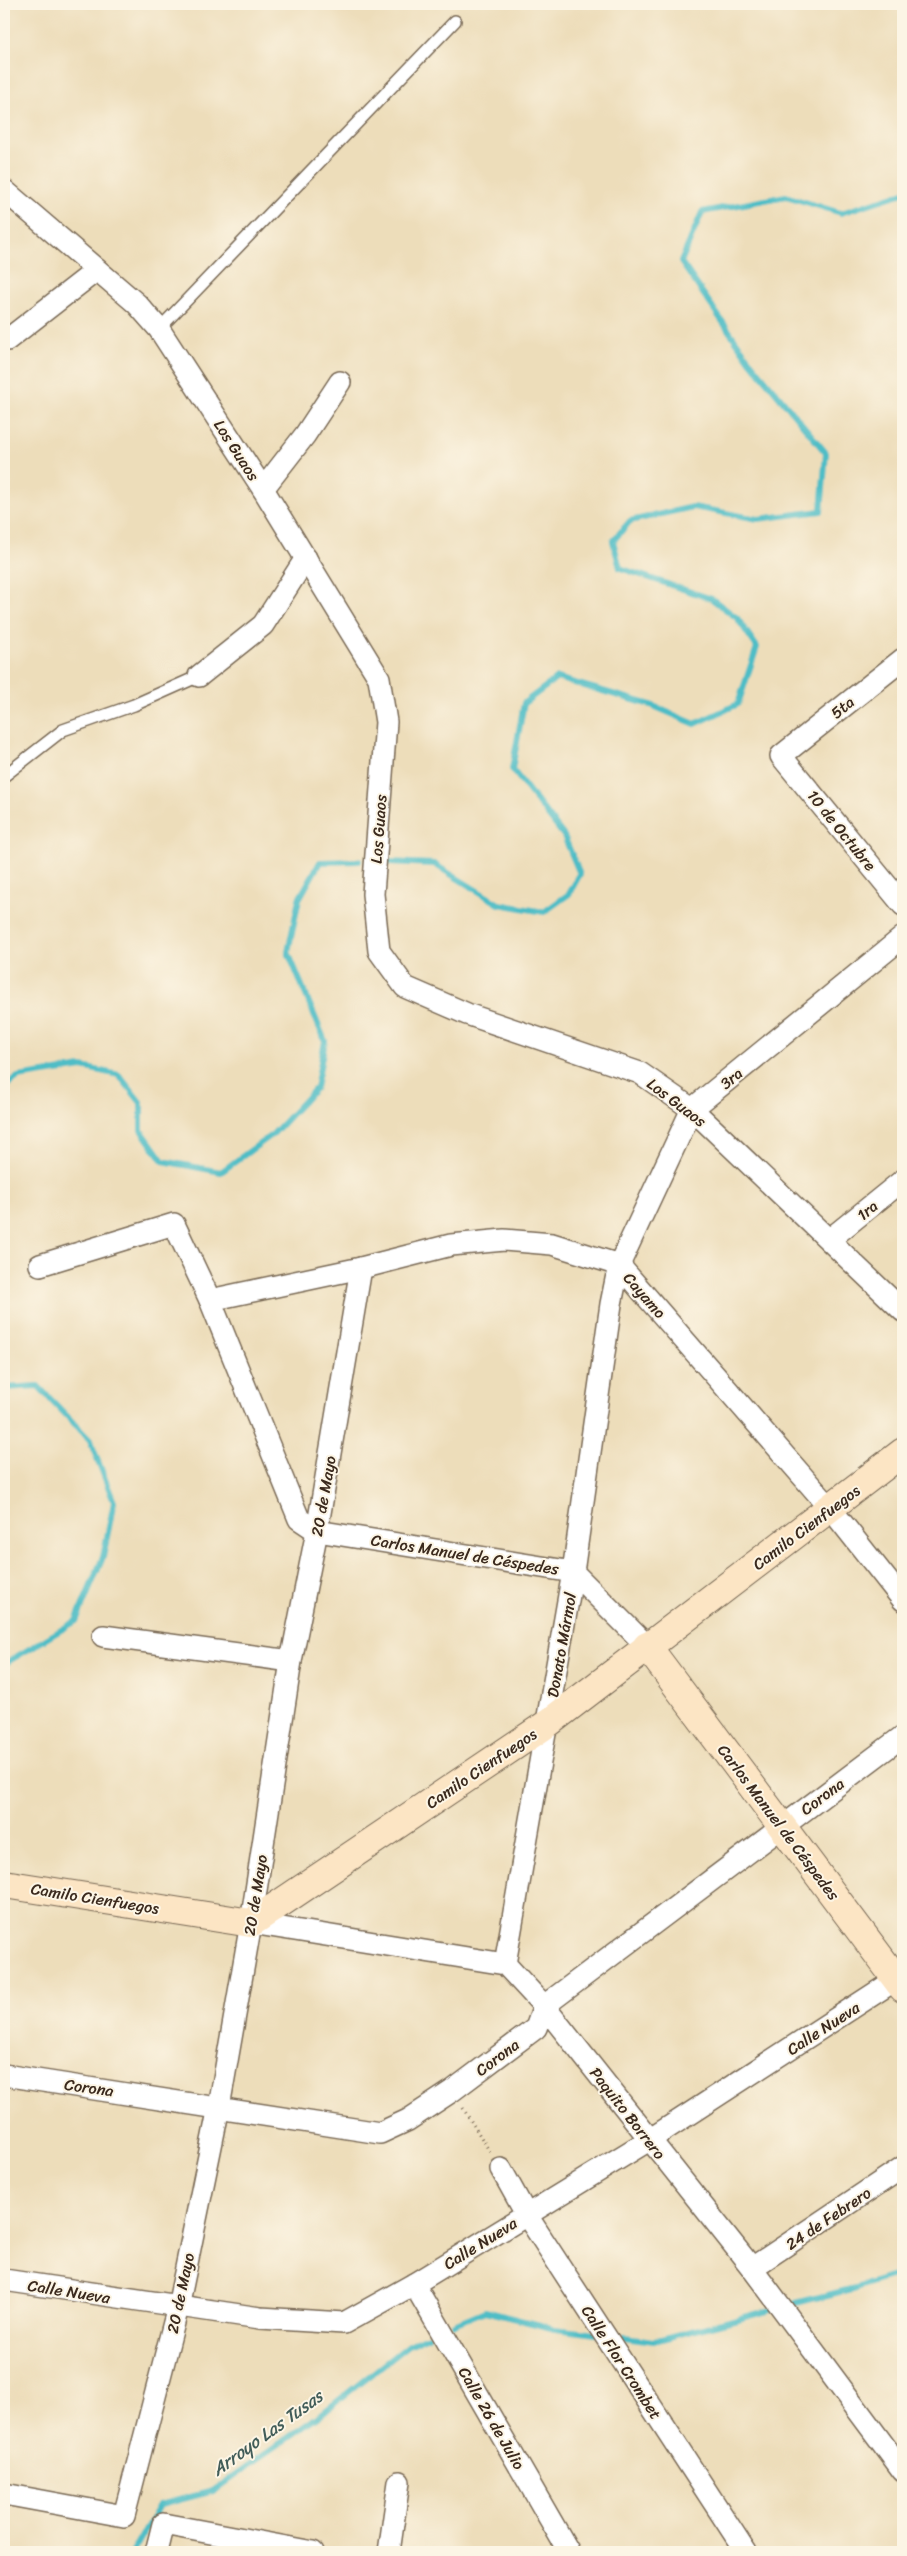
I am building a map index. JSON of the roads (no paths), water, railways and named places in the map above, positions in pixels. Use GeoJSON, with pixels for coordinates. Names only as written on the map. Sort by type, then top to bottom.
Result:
{"type":"FeatureCollection","features":[{"type":"Feature","properties":{"kind":"street","name":"Los Guaos"},"geometry":{"type":"LineString","coordinates":[[4,190],[137,304],[159,329],[263,489],[379,678],[386,722],[373,894],[379,951],[405,987],[467,1014],[640,1073],[692,1109],[830,1239],[903,1311]]}},
{"type":"Feature","properties":{"kind":"street"},"geometry":{"type":"LineString","coordinates":[[7,340],[97,270]]}},
{"type":"Feature","properties":{"kind":"street"},"geometry":{"type":"LineString","coordinates":[[263,489],[305,435],[340,382]]}},
{"type":"Feature","properties":{"kind":"street"},"geometry":{"type":"LineString","coordinates":[[199,676],[263,625],[306,558]]}},
{"type":"Feature","properties":{"kind":"street","name":"5ta"},"geometry":{"type":"LineString","coordinates":[[781,756],[903,659]]}},
{"type":"Feature","properties":{"kind":"street","name":"10 de Octubre"},"geometry":{"type":"LineString","coordinates":[[781,756],[903,905]]}},
{"type":"Feature","properties":{"kind":"street","name":"3ra"},"geometry":{"type":"LineString","coordinates":[[619,1265],[692,1109],[903,937]]}},
{"type":"Feature","properties":{"kind":"street","name":"1ra"},"geometry":{"type":"LineString","coordinates":[[830,1239],[903,1180]]}},
{"type":"Feature","properties":{"kind":"street","name":"Carlos Manuel de Céspedes"},"geometry":{"type":"LineString","coordinates":[[40,1265],[174,1224],[210,1300],[299,1519],[317,1531],[573,1572],[647,1646],[901,1981]]}},
{"type":"Feature","properties":{"kind":"street","name":"Cayamo"},"geometry":{"type":"LineString","coordinates":[[210,1300],[361,1268],[451,1245],[504,1240],[552,1244],[619,1265],[832,1509],[903,1600]]}},
{"type":"Feature","properties":{"kind":"street","name":"Donato Mármol"},"geometry":{"type":"LineString","coordinates":[[505,1964],[573,1572],[611,1304],[619,1265]]}},
{"type":"Feature","properties":{"kind":"street","name":"20 de Mayo"},"geometry":{"type":"LineString","coordinates":[[4,2494],[124,2516],[178,2307],[219,2107],[251,1923],[291,1660],[317,1531],[361,1268]]}},
{"type":"Feature","properties":{"kind":"street","name":"Camilo Cienfuegos"},"geometry":{"type":"LineString","coordinates":[[4,1884],[251,1923],[547,1724],[647,1646],[832,1509],[903,1452]]}},
{"type":"Feature","properties":{"kind":"street"},"geometry":{"type":"LineString","coordinates":[[103,1636],[291,1660]]}},
{"type":"Feature","properties":{"kind":"street","name":"Corona"},"geometry":{"type":"LineString","coordinates":[[4,2075],[380,2133],[408,2120],[452,2091],[536,2028],[544,2006],[903,1736]]}},
{"type":"Feature","properties":{"kind":"street"},"geometry":{"type":"LineString","coordinates":[[251,1923],[505,1964]]}},
{"type":"Feature","properties":{"kind":"street","name":"Paquito Borrero"},"geometry":{"type":"LineString","coordinates":[[505,1964],[544,2006],[752,2268],[903,2470]]}},
{"type":"Feature","properties":{"kind":"street","name":"Calle Nueva"},"geometry":{"type":"LineString","coordinates":[[4,2280],[260,2318],[344,2323],[414,2284],[649,2140],[901,1981]]}},
{"type":"Feature","properties":{"kind":"street","name":"24 de Febrero"},"geometry":{"type":"LineString","coordinates":[[752,2268],[903,2167]]}},
{"type":"Feature","properties":{"kind":"street","name":"Calle Flor Crombet"},"geometry":{"type":"LineString","coordinates":[[501,2169],[526,2214],[746,2552]]}},
{"type":"Feature","properties":{"kind":"street","name":"Calle 26 de Julio"},"geometry":{"type":"LineString","coordinates":[[414,2284],[569,2552]]}},
{"type":"Feature","properties":{"kind":"street"},"geometry":{"type":"LineString","coordinates":[[389,2552],[399,2482]]}},
{"type":"Feature","properties":{"kind":"street"},"geometry":{"type":"LineString","coordinates":[[156,2552],[163,2524],[313,2552]]}},
{"type":"Feature","properties":{"kind":"street"},"geometry":{"type":"LineString","coordinates":[[392,2529],[407,2552]]}},
{"type":"Feature","properties":{"kind":"lane"},"geometry":{"type":"LineString","coordinates":[[159,329],[455,21]]}},
{"type":"Feature","properties":{"kind":"lane"},"geometry":{"type":"LineString","coordinates":[[4,776],[63,730],[134,704],[199,676]]}},
{"type":"Feature","properties":{"kind":"waterway"},"geometry":{"type":"LineString","coordinates":[[388,862],[434,864],[499,904],[544,912],[569,894],[580,874],[564,836],[512,769],[524,703],[557,678],[651,705],[695,724],[738,704],[757,647],[737,618],[712,599],[620,568],[613,541],[630,521],[693,507],[758,519],[821,511],[826,453],[750,361],[681,262],[702,212],[786,196],[841,213],[903,193]]}},
{"type":"Feature","properties":{"kind":"waterway"},"geometry":{"type":"LineString","coordinates":[[4,1087],[18,1077],[82,1067],[119,1075],[141,1103],[141,1130],[163,1161],[221,1172],[273,1134],[316,1088],[325,1041],[288,952],[299,899],[320,862],[359,861]]}},
{"type":"Feature","properties":{"kind":"waterway"},"geometry":{"type":"LineString","coordinates":[[4,1388],[38,1386],[90,1440],[114,1502],[103,1557],[76,1621],[4,1664]]}},
{"type":"Feature","properties":{"kind":"waterway","name":"Arroyo Las Tusas"},"geometry":{"type":"LineString","coordinates":[[796,2303],[903,2273]]}},
{"type":"Feature","properties":{"kind":"waterway","name":"Arroyo Las Tusas"},"geometry":{"type":"LineString","coordinates":[[624,2337],[654,2341],[771,2310]]}},
{"type":"Feature","properties":{"kind":"waterway","name":"Arroyo Las Tusas"},"geometry":{"type":"LineString","coordinates":[[454,2324],[485,2311],[555,2329],[596,2334]]}},
{"type":"Feature","properties":{"kind":"waterway","name":"Arroyo Las Tusas"},"geometry":{"type":"LineString","coordinates":[[133,2552],[160,2505],[213,2491],[320,2415],[408,2345],[428,2336]]}}]}
